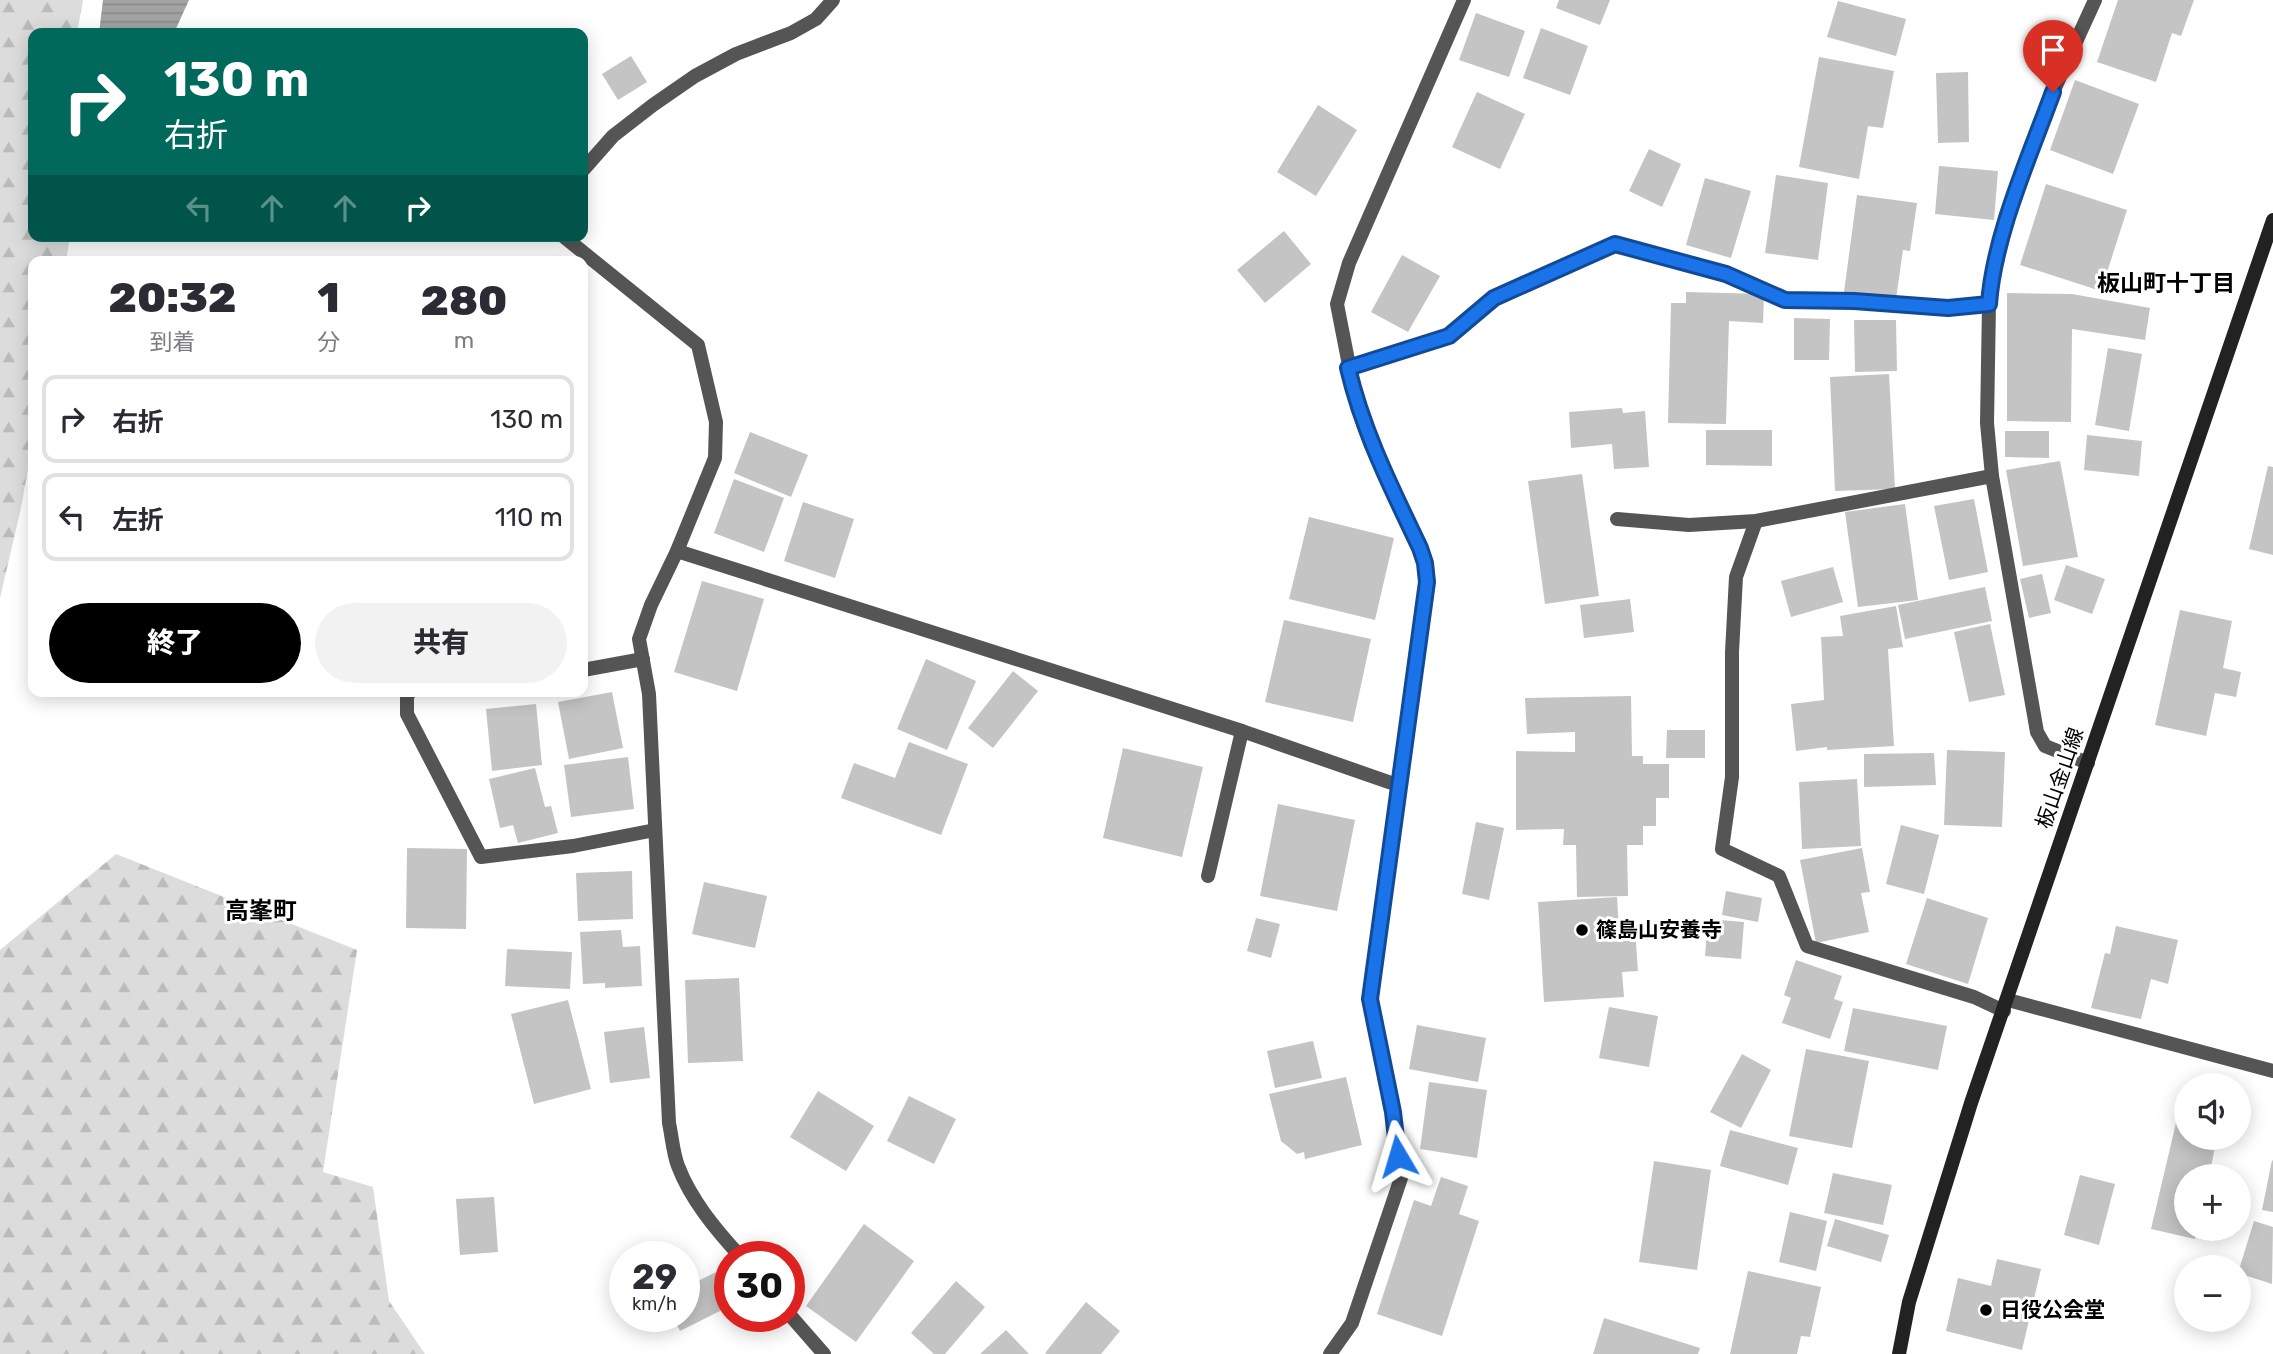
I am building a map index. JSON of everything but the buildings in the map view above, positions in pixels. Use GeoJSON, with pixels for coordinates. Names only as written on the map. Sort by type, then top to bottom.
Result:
{"type":"FeatureCollection","features":[{"type":"Feature","properties":{"kind":"main road","name":"板山金山線"},"geometry":{"type":"LineString","coordinates":[[1899,1354],[1909,1302],[1971,1103],[2273,220]]}},
{"type":"Feature","properties":{"kind":"street"},"geometry":{"type":"LineString","coordinates":[[588,164],[613,136],[695,76],[736,54],[790,33],[816,19],[833,0]]}},
{"type":"Feature","properties":{"kind":"street"},"geometry":{"type":"LineString","coordinates":[[1330,1354],[1352,1323],[1401,1178],[1393,1112],[1370,999],[1427,582],[1425,563],[1370,443],[1357,406],[1337,304],[1349,263],[1464,0]]}},
{"type":"Feature","properties":{"kind":"street"},"geometry":{"type":"LineString","coordinates":[[2088,763],[2045,747],[2036,732],[1992,476],[1987,424],[1990,287],[2009,214],[2053,92],[2095,0]]}},
{"type":"Feature","properties":{"kind":"street"},"geometry":{"type":"LineString","coordinates":[[570,242],[588,256]]}},
{"type":"Feature","properties":{"kind":"street"},"geometry":{"type":"LineString","coordinates":[[1348,368],[1449,336],[1494,298],[1615,244],[1726,274],[1785,300],[1854,301],[1948,308],[1989,304]]}},
{"type":"Feature","properties":{"kind":"street"},"geometry":{"type":"LineString","coordinates":[[588,256],[698,345],[716,422],[715,458],[639,639],[649,694],[665,1058],[671,1133],[677,1164],[689,1189],[727,1241]]}},
{"type":"Feature","properties":{"kind":"street"},"geometry":{"type":"LineString","coordinates":[[1617,519],[1689,526],[1756,521],[1992,476]]}},
{"type":"Feature","properties":{"kind":"street"},"geometry":{"type":"LineString","coordinates":[[1756,521],[1736,577],[1732,652],[1732,777],[1722,849],[1779,876],[1807,946],[2006,1006],[2273,1071]]}},
{"type":"Feature","properties":{"kind":"street"},"geometry":{"type":"LineString","coordinates":[[677,551],[1242,731],[1400,786]]}},
{"type":"Feature","properties":{"kind":"street"},"geometry":{"type":"LineString","coordinates":[[588,669],[643,659]]}},
{"type":"Feature","properties":{"kind":"street"},"geometry":{"type":"LineString","coordinates":[[407,697],[407,714],[481,857],[573,846],[655,830]]}},
{"type":"Feature","properties":{"kind":"street"},"geometry":{"type":"LineString","coordinates":[[1208,876],[1242,731]]}},
{"type":"Feature","properties":{"kind":"street"},"geometry":{"type":"LineString","coordinates":[[805,1332],[824,1354]]}},
{"type":"Feature","properties":{"kind":"green space"},"geometry":{"type":"Polygon","coordinates":[[[0,0],[83,0],[78,28],[28,28],[28,242],[69,242],[67,256],[28,256],[28,469],[0,598],[0,0]]]}},
{"type":"Feature","properties":{"kind":"green space"},"geometry":{"type":"Polygon","coordinates":[[[116,854],[357,950],[323,1172],[373,1187],[389,1301],[425,1354],[0,1354],[0,950],[116,854]]]}},
{"type":"Feature","properties":{"kind":"shaded area"},"geometry":{"type":"Polygon","coordinates":[[[103,0],[189,0],[176,28],[100,28],[103,0]]]}},
{"type":"Feature","properties":{"kind":"place","name":"篠島山安養寺"},"geometry":{"type":"Point","coordinates":[1582,930]}},
{"type":"Feature","properties":{"kind":"place","name":"日役公会堂"},"geometry":{"type":"Point","coordinates":[1986,1310]}},
{"type":"Feature","properties":{"kind":"district","name":"板山町十丁目"},"geometry":{"type":"Point","coordinates":[2166,283]}},
{"type":"Feature","properties":{"kind":"district","name":"高峯町"},"geometry":{"type":"Point","coordinates":[261,911]}},
{"type":"Feature","properties":{"kind":"route"},"geometry":{"type":"LineString","coordinates":[[1398,1156],[1393,1112],[1370,999],[1427,582],[1420,548],[1370,443],[1348,368],[1449,336],[1494,298],[1615,244],[1726,274],[1785,300],[1854,301],[1948,308],[1989,304],[1990,287],[2009,214],[2053,92]]}}]}
